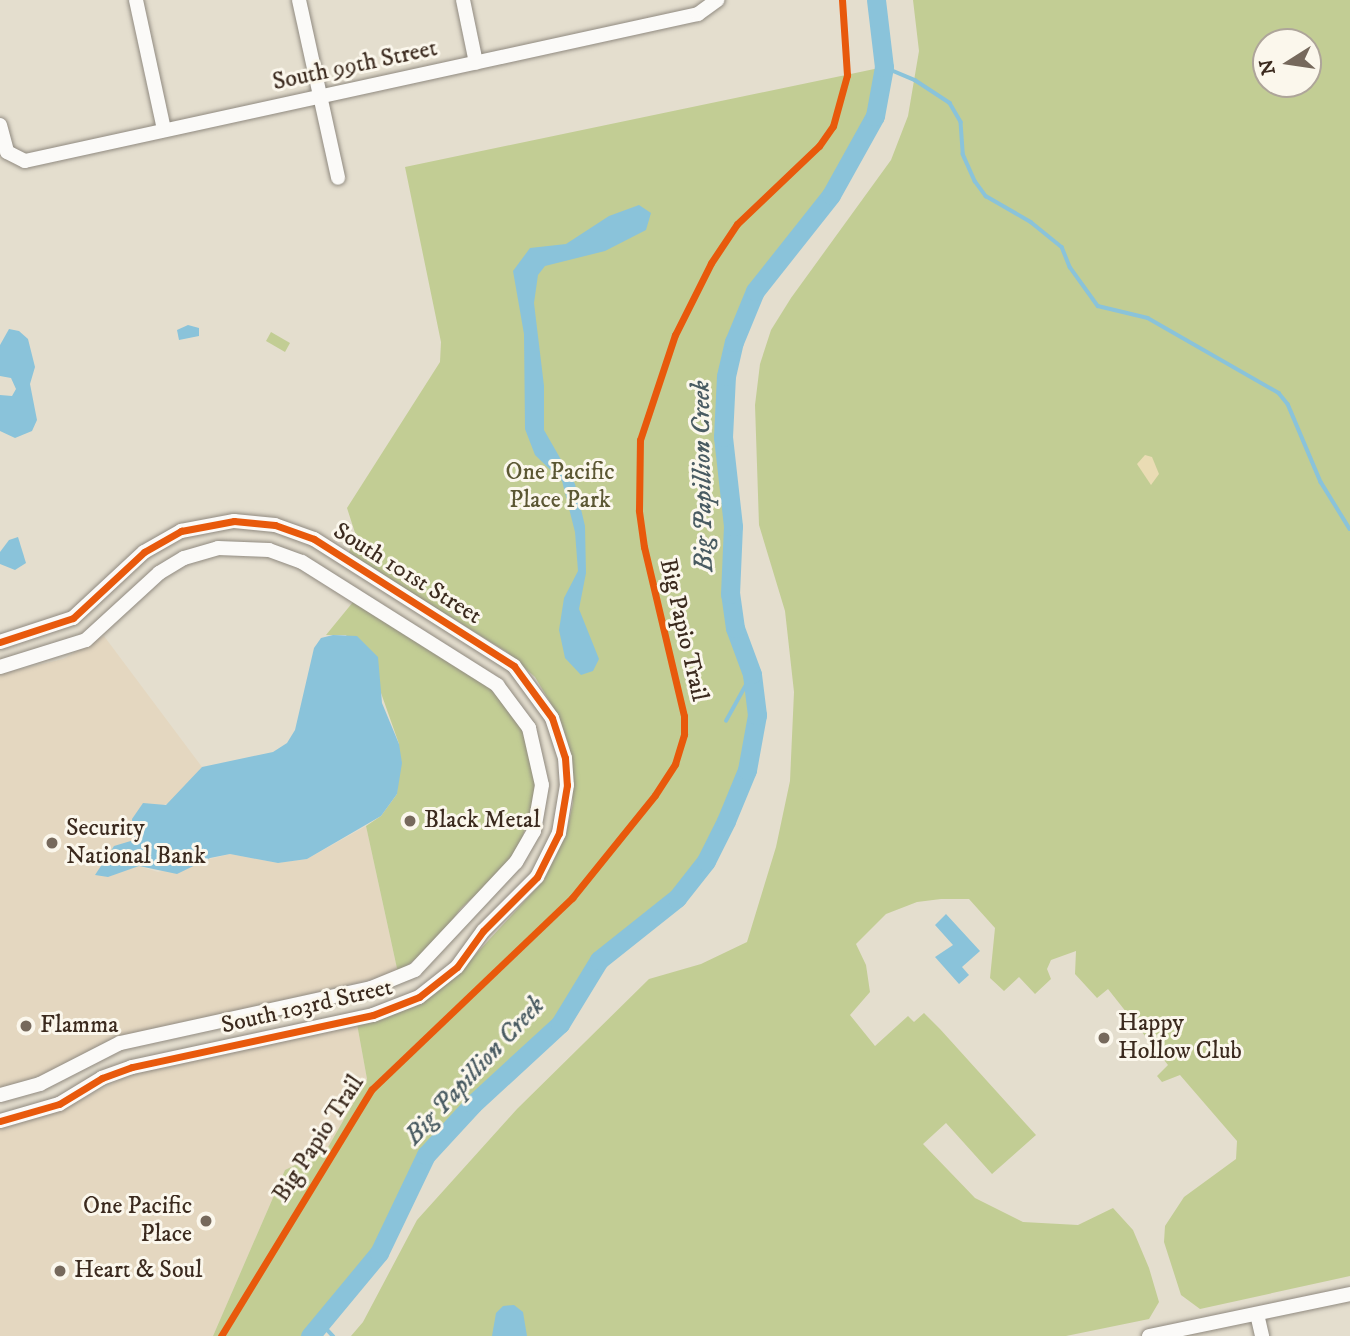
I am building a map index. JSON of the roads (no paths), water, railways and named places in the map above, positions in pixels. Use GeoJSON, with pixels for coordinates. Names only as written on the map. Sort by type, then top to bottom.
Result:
{"type":"FeatureCollection","features":[{"type":"Feature","properties":{"kind":"street"},"geometry":{"type":"LineString","coordinates":[[136,0],[164,131]]}},
{"type":"Feature","properties":{"kind":"street"},"geometry":{"type":"LineString","coordinates":[[299,0],[338,178]]}},
{"type":"Feature","properties":{"kind":"street"},"geometry":{"type":"LineString","coordinates":[[463,0],[476,62]]}},
{"type":"Feature","properties":{"kind":"street","name":"South 99th Street"},"geometry":{"type":"LineString","coordinates":[[0,125],[11,157],[25,161],[698,14],[717,0]]}},
{"type":"Feature","properties":{"kind":"street","name":"South 101st Street"},"geometry":{"type":"LineString","coordinates":[[0,642],[73,618],[144,552],[181,531],[234,521],[275,525],[314,539],[503,656],[546,705],[564,753]]}},
{"type":"Feature","properties":{"kind":"street","name":"South 101st Street"},"geometry":{"type":"LineString","coordinates":[[0,667],[86,640],[105,628],[147,583],[184,558],[218,548],[270,550],[302,562],[488,677],[517,707],[539,758]]}},
{"type":"Feature","properties":{"kind":"street","name":"South 103rd Street"},"geometry":{"type":"LineString","coordinates":[[0,1121],[59,1104],[132,1066],[373,1014],[428,991],[457,967],[479,936],[516,901],[545,865],[565,808],[564,753]]}},
{"type":"Feature","properties":{"kind":"street","name":"South 103rd Street"},"geometry":{"type":"LineString","coordinates":[[0,1095],[40,1084],[120,1043],[371,989],[415,970],[524,852],[540,808],[539,758]]}},
{"type":"Feature","properties":{"kind":"street"},"geometry":{"type":"LineString","coordinates":[[1149,1336],[1350,1294]]}},
{"type":"Feature","properties":{"kind":"street"},"geometry":{"type":"LineString","coordinates":[[1257,1314],[1262,1336]]}},
{"type":"Feature","properties":{"kind":"water"},"geometry":{"type":"Polygon","coordinates":[[[639,205],[651,213],[646,230],[605,251],[545,266],[538,275],[534,303],[544,386],[544,430],[575,484],[585,526],[586,573],[579,609],[599,659],[593,671],[581,675],[565,658],[559,630],[564,598],[578,571],[575,532],[562,481],[535,455],[525,429],[524,334],[513,271],[530,248],[566,244],[609,216],[639,205]]]}},
{"type":"Feature","properties":{"kind":"water"},"geometry":{"type":"Polygon","coordinates":[[[188,325],[199,328],[199,336],[179,340],[177,330],[188,325]]]}},
{"type":"Feature","properties":{"kind":"water"},"geometry":{"type":"Polygon","coordinates":[[[9,329],[19,331],[28,339],[35,367],[30,384],[37,420],[32,431],[15,438],[0,431],[0,395],[12,396],[16,389],[11,378],[0,376],[0,345],[9,329]]]}},
{"type":"Feature","properties":{"kind":"water"},"geometry":{"type":"Polygon","coordinates":[[[18,537],[26,563],[15,570],[0,564],[0,552],[9,540],[18,537]]]}},
{"type":"Feature","properties":{"kind":"water"},"geometry":{"type":"Polygon","coordinates":[[[333,635],[357,636],[378,657],[382,703],[399,744],[402,763],[397,794],[381,816],[307,859],[278,863],[230,854],[210,858],[177,874],[139,866],[108,877],[95,875],[114,846],[134,840],[132,819],[143,803],[166,805],[202,767],[273,752],[287,743],[295,730],[314,648],[321,638],[333,635]]]}},
{"type":"Feature","properties":{"kind":"water"},"geometry":{"type":"Polygon","coordinates":[[[946,914],[980,951],[962,967],[969,975],[959,984],[935,957],[953,945],[935,925],[946,914]]]}},
{"type":"Feature","properties":{"kind":"water"},"geometry":{"type":"Polygon","coordinates":[[[514,1305],[523,1312],[527,1336],[492,1336],[496,1313],[503,1306],[514,1305]]]}},
{"type":"Feature","properties":{"kind":"waterway","name":"Big Papillion Creek"},"geometry":{"type":"LineString","coordinates":[[310,1336],[379,1253],[426,1155],[473,1104],[560,1024],[599,960],[677,898],[706,861],[726,821],[747,770],[757,715],[752,674],[735,628],[730,594],[733,526],[723,437],[726,376],[734,342],[755,291],[831,195],[875,116],[884,67],[876,0]]}},
{"type":"Feature","properties":{"kind":"waterway"},"geometry":{"type":"LineString","coordinates":[[884,67],[915,80],[950,103],[961,122],[963,154],[975,181],[986,196],[1031,222],[1062,247],[1070,267],[1098,306],[1148,318],[1279,393],[1288,404],[1321,482],[1350,529]]}},
{"type":"Feature","properties":{"kind":"waterway"},"geometry":{"type":"LineString","coordinates":[[726,721],[752,674]]}},
{"type":"Feature","properties":{"kind":"waterway"},"geometry":{"type":"LineString","coordinates":[[321,1323],[333,1336]]}},
{"type":"Feature","properties":{"kind":"place","name":"Black Metal"},"geometry":{"type":"Point","coordinates":[410,821]}},
{"type":"Feature","properties":{"kind":"place","name":"Security National Bank"},"geometry":{"type":"Point","coordinates":[52,843]}},
{"type":"Feature","properties":{"kind":"place","name":"Flamma"},"geometry":{"type":"Point","coordinates":[26,1026]}},
{"type":"Feature","properties":{"kind":"place","name":"Happy Hollow Club"},"geometry":{"type":"Point","coordinates":[1104,1038]}},
{"type":"Feature","properties":{"kind":"place","name":"One Pacific Place"},"geometry":{"type":"Point","coordinates":[206,1221]}},
{"type":"Feature","properties":{"kind":"place","name":"Heart & Soul"},"geometry":{"type":"Point","coordinates":[60,1271]}},
{"type":"Feature","properties":{"kind":"park label","name":"One Pacific Place Park"},"geometry":{"type":"Point","coordinates":[560,487]}}]}
